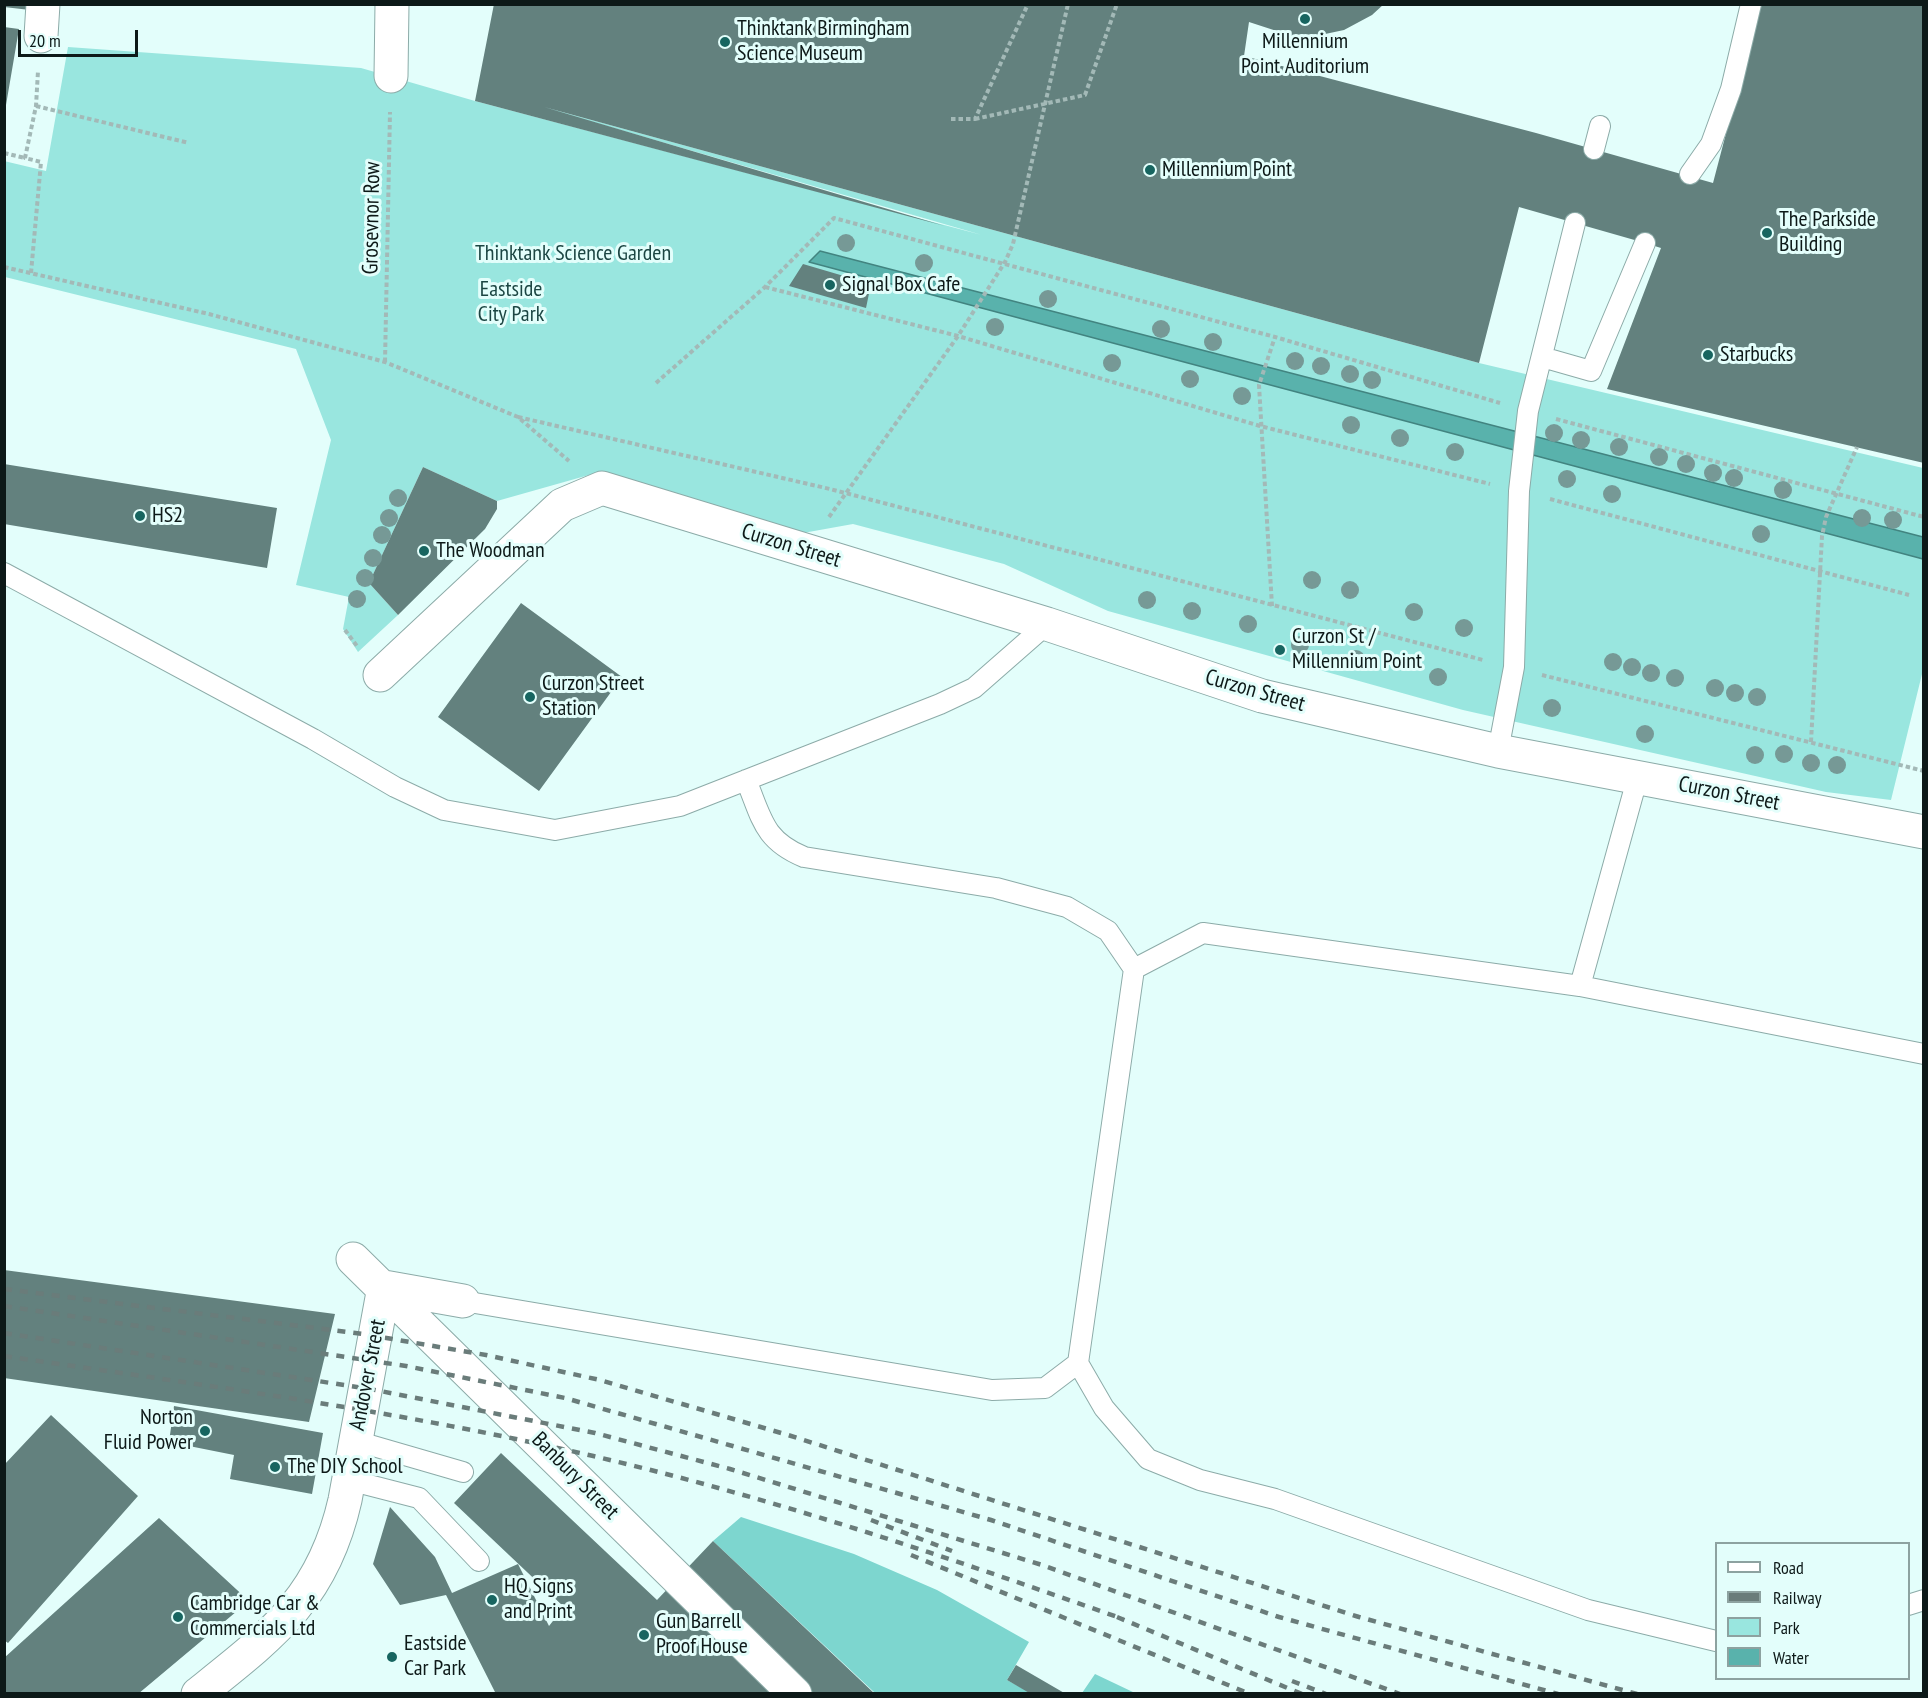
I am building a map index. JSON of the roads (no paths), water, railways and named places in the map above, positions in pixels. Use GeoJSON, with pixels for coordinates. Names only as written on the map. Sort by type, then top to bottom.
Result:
{"type":"FeatureCollection","features":[{"type":"Feature","properties":{"kind":"street"},"geometry":{"type":"LineString","coordinates":[[391,76],[392,4]]}},
{"type":"Feature","properties":{"kind":"street","name":"Curzon Street"},"geometry":{"type":"LineString","coordinates":[[380,675],[562,505],[602,488],[1047,624],[1262,696],[1498,751],[1923,831]]}},
{"type":"Feature","properties":{"kind":"street","name":"Banbury Street"},"geometry":{"type":"LineString","coordinates":[[353,1259],[795,1694]]}},
{"type":"Feature","properties":{"kind":"street"},"geometry":{"type":"LineString","coordinates":[[384,1287],[463,1301]]}},
{"type":"Feature","properties":{"kind":"street","name":"Andover Street"},"geometry":{"type":"LineString","coordinates":[[198,1694],[262,1642],[291,1615],[309,1590],[338,1534],[384,1287]]}},
{"type":"Feature","properties":{"kind":"lane"},"geometry":{"type":"LineString","coordinates":[[1690,174],[1711,144],[1727,100],[1751,4]]}},
{"type":"Feature","properties":{"kind":"lane"},"geometry":{"type":"LineString","coordinates":[[1594,149],[1600,126]]}},
{"type":"Feature","properties":{"kind":"lane"},"geometry":{"type":"LineString","coordinates":[[1498,751],[1514,668],[1519,491],[1528,411],[1575,223]]}},
{"type":"Feature","properties":{"kind":"lane"},"geometry":{"type":"LineString","coordinates":[[1542,357],[1591,370],[1645,243]]}},
{"type":"Feature","properties":{"kind":"lane"},"geometry":{"type":"LineString","coordinates":[[4,573],[313,739],[395,787],[444,810],[555,830],[680,806],[864,735],[974,688],[1047,624]]}},
{"type":"Feature","properties":{"kind":"lane"},"geometry":{"type":"LineString","coordinates":[[1580,986],[1638,776]]}},
{"type":"Feature","properties":{"kind":"lane"},"geometry":{"type":"LineString","coordinates":[[746,780],[769,834],[783,849],[804,857],[996,888],[1067,907],[1108,931],[1134,969],[1078,1363],[1104,1408],[1148,1459],[1200,1480],[1275,1499],[1588,1610],[1715,1641]]}},
{"type":"Feature","properties":{"kind":"lane"},"geometry":{"type":"LineString","coordinates":[[1134,969],[1203,933],[1580,986],[1923,1054]]}},
{"type":"Feature","properties":{"kind":"lane"},"geometry":{"type":"LineString","coordinates":[[463,1301],[992,1390],[1045,1388],[1078,1363]]}},
{"type":"Feature","properties":{"kind":"lane"},"geometry":{"type":"LineString","coordinates":[[356,1442],[463,1472]]}},
{"type":"Feature","properties":{"kind":"lane"},"geometry":{"type":"LineString","coordinates":[[349,1480],[419,1498],[479,1561]]}},
{"type":"Feature","properties":{"kind":"water"},"geometry":{"type":"Polygon","coordinates":[[[820,251],[1923,537],[1923,559],[809,262],[820,251]]]}},
{"type":"Feature","properties":{"kind":"railway"},"geometry":{"type":"LineString","coordinates":[[4,1289],[363,1334],[486,1355],[600,1380],[788,1435],[1359,1617],[1637,1694]]}},
{"type":"Feature","properties":{"kind":"railway"},"geometry":{"type":"LineString","coordinates":[[4,1306],[406,1366],[565,1398],[991,1520],[1279,1617],[1558,1694]]}},
{"type":"Feature","properties":{"kind":"railway"},"geometry":{"type":"LineString","coordinates":[[4,1333],[370,1389],[595,1433],[730,1469],[1042,1565],[1400,1694]]}},
{"type":"Feature","properties":{"kind":"railway"},"geometry":{"type":"LineString","coordinates":[[4,1356],[348,1408],[485,1433],[626,1464],[698,1482],[841,1524],[1123,1619]]}},
{"type":"Feature","properties":{"kind":"railway"},"geometry":{"type":"LineString","coordinates":[[871,1520],[952,1551]]}},
{"type":"Feature","properties":{"kind":"railway"},"geometry":{"type":"LineString","coordinates":[[911,1555],[1250,1694]]}},
{"type":"Feature","properties":{"kind":"railway"},"geometry":{"type":"LineString","coordinates":[[1117,1617],[1302,1694]]}},
{"type":"Feature","properties":{"kind":"railway"},"geometry":{"type":"LineString","coordinates":[[1292,1681],[1326,1694]]}},
{"type":"Feature","properties":{"kind":"place","name":"Millennium Point Auditorium"},"geometry":{"type":"Point","coordinates":[1305,19]}},
{"type":"Feature","properties":{"kind":"place","name":"Thinktank Birmingham Science Museum"},"geometry":{"type":"Point","coordinates":[725,42]}},
{"type":"Feature","properties":{"kind":"place","name":"Millennium Point"},"geometry":{"type":"Point","coordinates":[1150,170]}},
{"type":"Feature","properties":{"kind":"place","name":"The Parkside Building"},"geometry":{"type":"Point","coordinates":[1767,233]}},
{"type":"Feature","properties":{"kind":"place","name":"Signal Box Cafe"},"geometry":{"type":"Point","coordinates":[830,285]}},
{"type":"Feature","properties":{"kind":"place","name":"Starbucks"},"geometry":{"type":"Point","coordinates":[1708,355]}},
{"type":"Feature","properties":{"kind":"place","name":"HS2"},"geometry":{"type":"Point","coordinates":[140,516]}},
{"type":"Feature","properties":{"kind":"place","name":"The Woodman"},"geometry":{"type":"Point","coordinates":[424,551]}},
{"type":"Feature","properties":{"kind":"place","name":"Curzon St / Millennium Point"},"geometry":{"type":"Point","coordinates":[1280,650]}},
{"type":"Feature","properties":{"kind":"place","name":"Curzon Street Station"},"geometry":{"type":"Point","coordinates":[530,697]}},
{"type":"Feature","properties":{"kind":"place","name":"Norton Fluid Power"},"geometry":{"type":"Point","coordinates":[205,1431]}},
{"type":"Feature","properties":{"kind":"place","name":"The DIY School"},"geometry":{"type":"Point","coordinates":[275,1467]}},
{"type":"Feature","properties":{"kind":"place","name":"HQ Signs and Print"},"geometry":{"type":"Point","coordinates":[492,1600]}},
{"type":"Feature","properties":{"kind":"place","name":"Cambridge Car & Commercials Ltd"},"geometry":{"type":"Point","coordinates":[178,1617]}},
{"type":"Feature","properties":{"kind":"place","name":"Gun Barrell Proof House"},"geometry":{"type":"Point","coordinates":[644,1635]}},
{"type":"Feature","properties":{"kind":"place","name":"Eastside Car Park"},"geometry":{"type":"Point","coordinates":[392,1657]}},
{"type":"Feature","properties":{"kind":"park label","name":"Thinktank Science Garden"},"geometry":{"type":"Point","coordinates":[573,254]}},
{"type":"Feature","properties":{"kind":"park label","name":"Eastside City Park"},"geometry":{"type":"Point","coordinates":[511,302]}}]}
